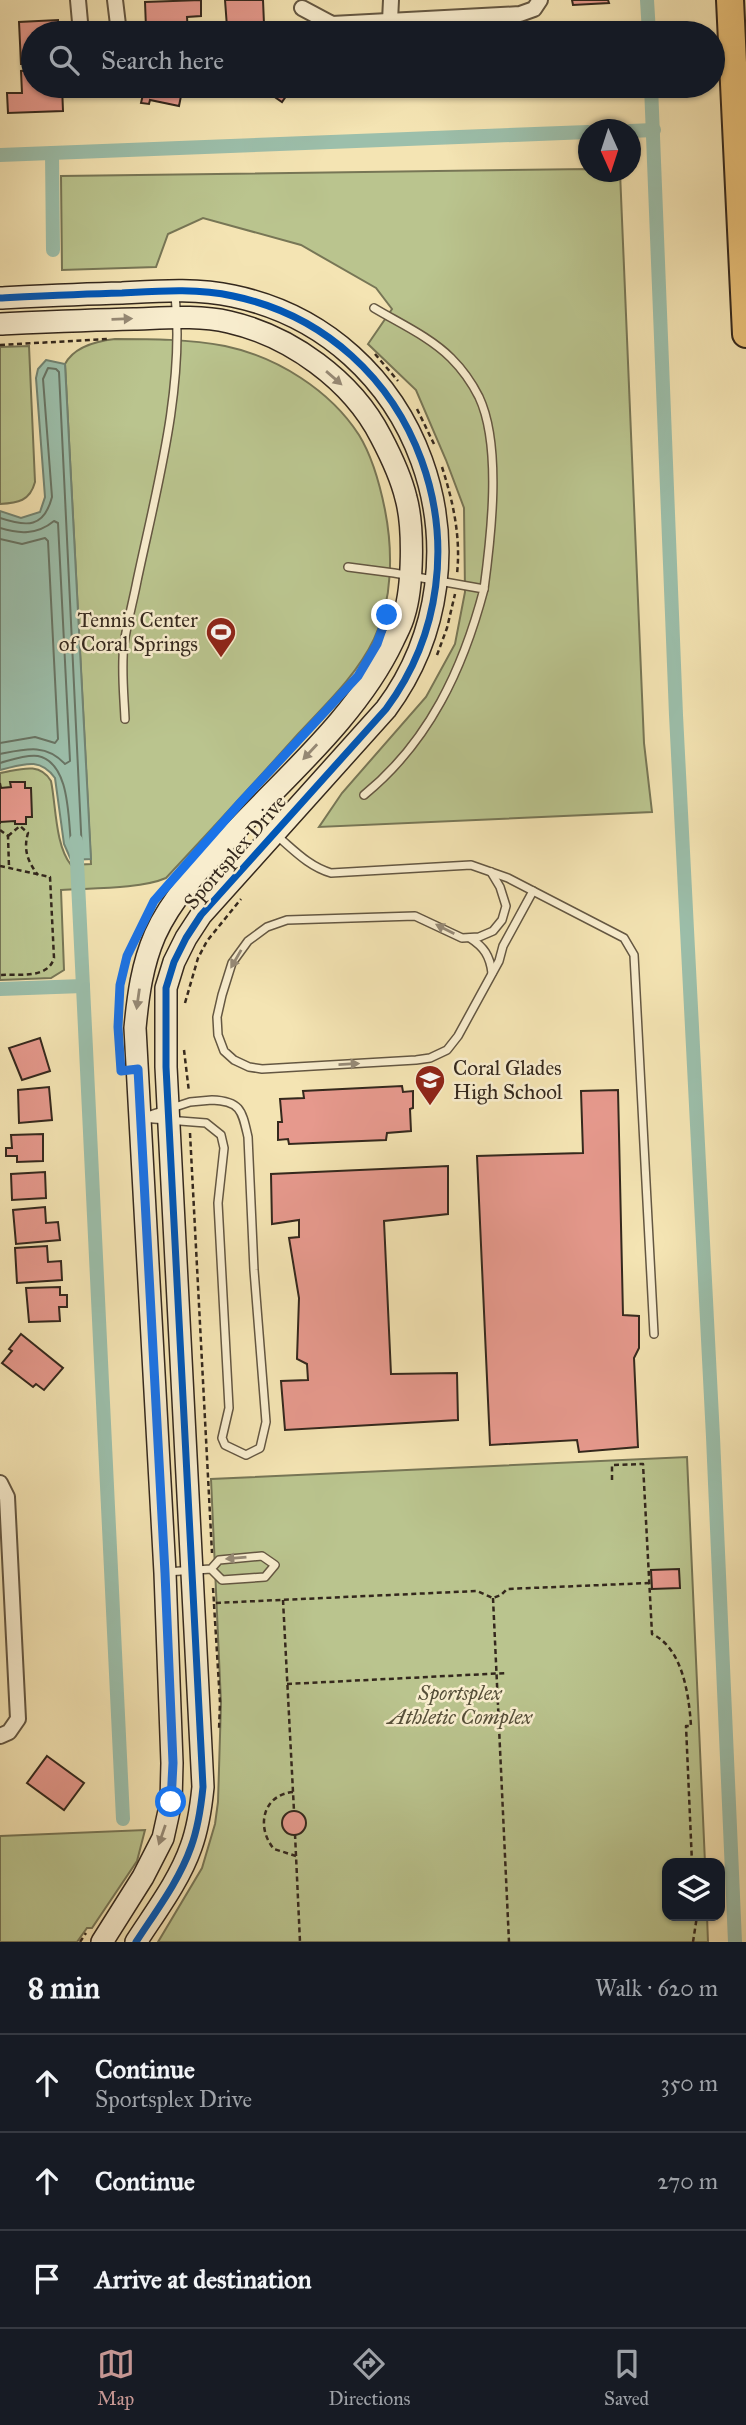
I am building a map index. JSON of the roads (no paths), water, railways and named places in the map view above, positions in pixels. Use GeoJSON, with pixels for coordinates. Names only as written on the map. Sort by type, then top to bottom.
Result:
{"type":"FeatureCollection","features":[{"type":"Feature","properties":{"kind":"highway"},"geometry":{"type":"LineString","coordinates":[[730,0],[746,334]]}},
{"type":"Feature","properties":{"kind":"street"},"geometry":{"type":"LineString","coordinates":[[78,0],[80,21]]}},
{"type":"Feature","properties":{"kind":"street"},"geometry":{"type":"LineString","coordinates":[[114,0],[117,21]]}},
{"type":"Feature","properties":{"kind":"street"},"geometry":{"type":"LineString","coordinates":[[391,0],[390,21],[520,14],[534,9],[540,0]]}},
{"type":"Feature","properties":{"kind":"street"},"geometry":{"type":"LineString","coordinates":[[302,8],[326,21]]}},
{"type":"Feature","properties":{"kind":"street","name":"Sportsplex Drive"},"geometry":{"type":"LineString","coordinates":[[0,298],[174,290],[232,295],[281,310],[328,335],[365,367],[396,407],[419,451],[434,503],[438,537],[437,581],[430,619],[404,686],[201,915],[174,962],[166,988],[164,1020],[176,1067],[168,1115],[202,1570],[203,1787],[192,1845],[183,1865],[136,1942]]}},
{"type":"Feature","properties":{"kind":"street","name":"Sportsplex Drive"},"geometry":{"type":"LineString","coordinates":[[0,324],[177,317],[228,321],[272,336],[316,362],[345,388],[373,422],[393,461],[407,500],[411,576],[404,616],[388,652],[356,701],[208,860],[179,895],[156,934],[145,961],[135,1028],[173,1763],[171,1802],[163,1838],[143,1877],[102,1942]]}},
{"type":"Feature","properties":{"kind":"street"},"geometry":{"type":"LineString","coordinates":[[0,1483],[7,1497],[18,1719],[5,1734]]}},
{"type":"Feature","properties":{"kind":"lane"},"geometry":{"type":"LineString","coordinates":[[125,719],[122,676],[124,644],[163,452],[174,383],[177,317],[174,290]]}},
{"type":"Feature","properties":{"kind":"lane"},"geometry":{"type":"LineString","coordinates":[[364,795],[401,760],[425,730],[444,698],[473,631],[484,590],[491,525],[491,445],[479,398],[449,356],[417,333],[374,308]]}},
{"type":"Feature","properties":{"kind":"lane"},"geometry":{"type":"LineString","coordinates":[[348,567],[457,583],[484,590]]}},
{"type":"Feature","properties":{"kind":"lane"},"geometry":{"type":"LineString","coordinates":[[273,833],[304,860],[331,873],[471,865],[533,891],[624,938],[634,955],[654,1334]]}},
{"type":"Feature","properties":{"kind":"lane"},"geometry":{"type":"LineString","coordinates":[[491,872],[500,887],[506,906],[502,920],[493,931],[479,937],[462,938],[415,916],[287,920],[267,927],[248,941],[232,963],[217,1017],[218,1035],[224,1051],[249,1067],[262,1069],[430,1058],[447,1050],[492,973],[503,946],[533,891]]}},
{"type":"Feature","properties":{"kind":"lane"},"geometry":{"type":"LineString","coordinates":[[469,937],[481,945],[490,958],[492,973]]}},
{"type":"Feature","properties":{"kind":"lane"},"geometry":{"type":"LineString","coordinates":[[141,1118],[168,1115],[190,1102],[227,1101],[236,1105],[243,1115],[247,1136],[266,1422],[260,1448],[246,1455],[225,1445],[222,1438],[229,1408],[218,1203],[224,1148],[221,1135],[206,1123],[168,1115],[141,1118]]}},
{"type":"Feature","properties":{"kind":"lane"},"geometry":{"type":"LineString","coordinates":[[165,1573],[202,1570],[219,1560],[262,1556],[275,1565],[265,1577],[222,1580],[202,1570]]}},
{"type":"Feature","properties":{"kind":"water"},"geometry":{"type":"Polygon","coordinates":[[[46,360],[65,364],[91,859],[71,860],[64,844],[55,778],[49,771],[36,764],[0,770],[0,511],[21,518],[40,512],[45,497],[36,378],[38,369],[46,360]]]}},
{"type":"Feature","properties":{"kind":"waterway"},"geometry":{"type":"LineString","coordinates":[[647,0],[648,21]]}},
{"type":"Feature","properties":{"kind":"waterway"},"geometry":{"type":"LineString","coordinates":[[651,98],[676,715],[713,1437],[735,1942]]}},
{"type":"Feature","properties":{"kind":"waterway"},"geometry":{"type":"LineString","coordinates":[[641,131],[654,130]]}},
{"type":"Feature","properties":{"kind":"waterway"},"geometry":{"type":"LineString","coordinates":[[0,155],[578,132]]}},
{"type":"Feature","properties":{"kind":"waterway"},"geometry":{"type":"LineString","coordinates":[[52,153],[53,250]]}},
{"type":"Feature","properties":{"kind":"waterway"},"geometry":{"type":"LineString","coordinates":[[76,841],[123,1819]]}},
{"type":"Feature","properties":{"kind":"waterway"},"geometry":{"type":"LineString","coordinates":[[0,989],[83,986]]}},
{"type":"Feature","properties":{"kind":"place","name":"Tennis Center of Coral Springs"},"geometry":{"type":"Point","coordinates":[221,659]}},
{"type":"Feature","properties":{"kind":"place","name":"Coral Glades High School"},"geometry":{"type":"Point","coordinates":[430,1107]}},
{"type":"Feature","properties":{"kind":"park label","name":"Sportsplex Athletic Complex"},"geometry":{"type":"Point","coordinates":[460,1705]}}]}
